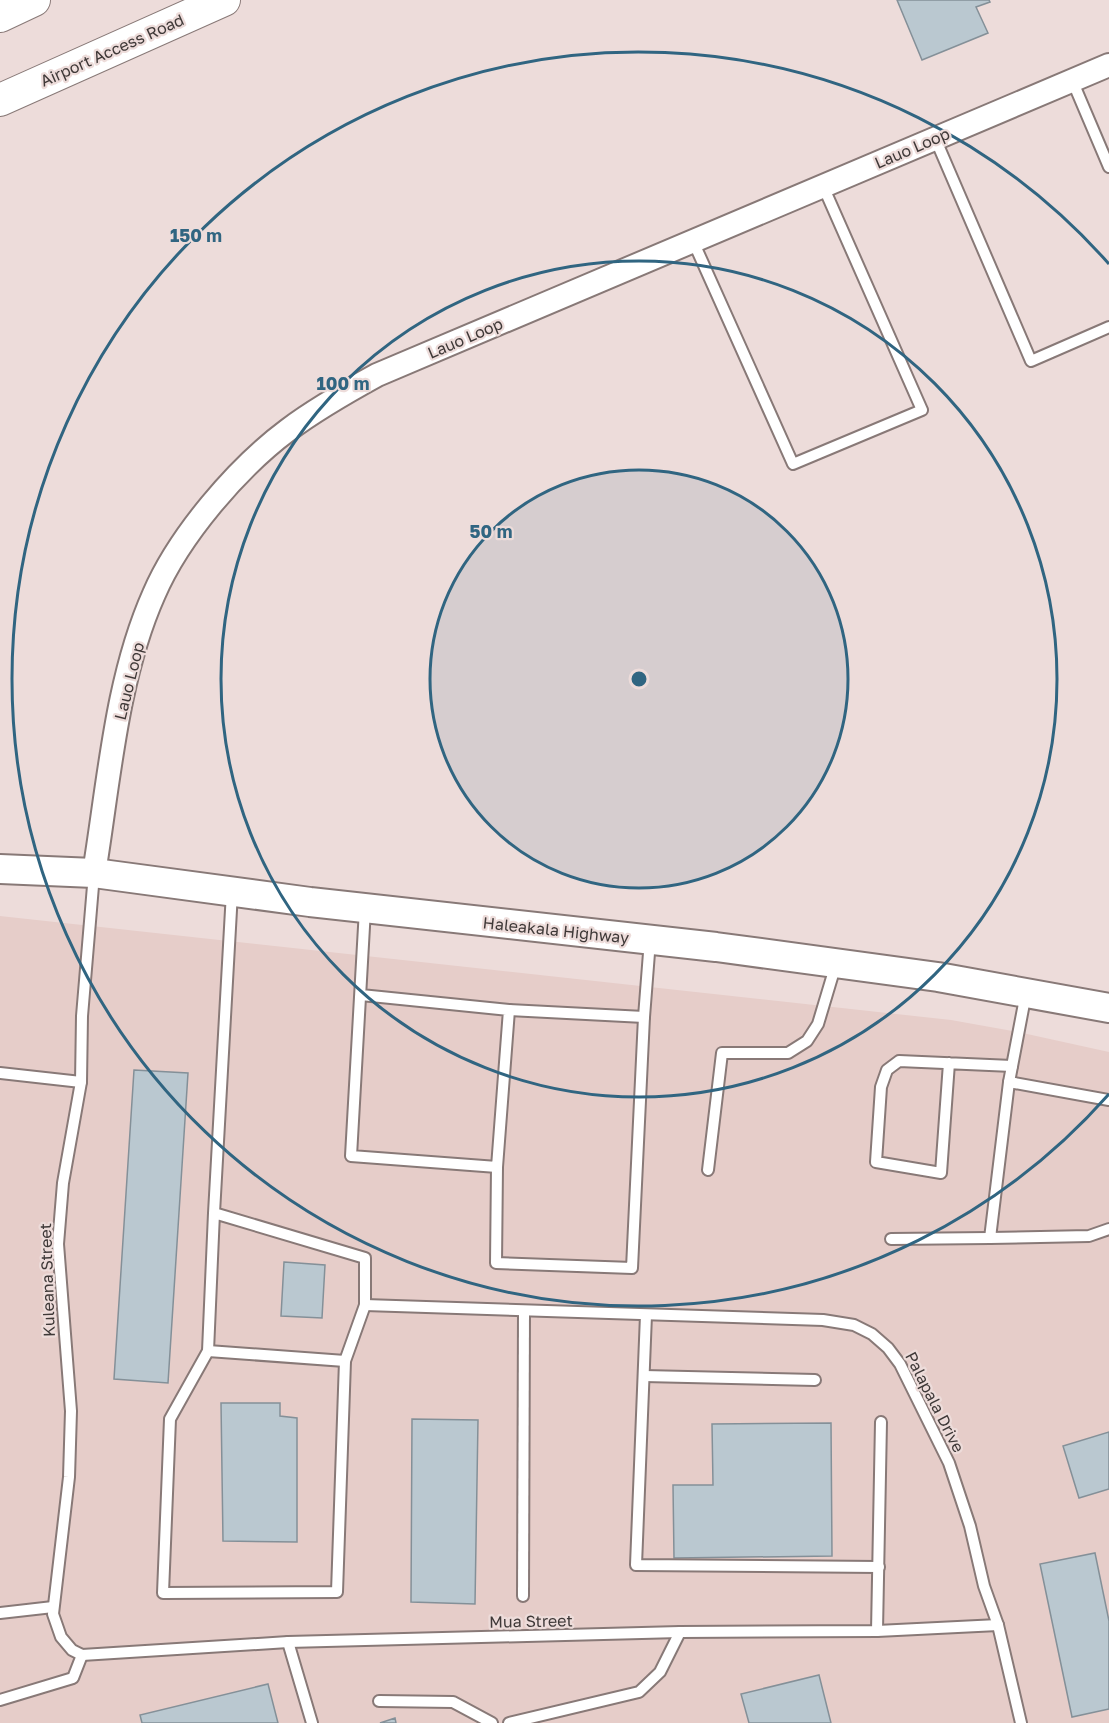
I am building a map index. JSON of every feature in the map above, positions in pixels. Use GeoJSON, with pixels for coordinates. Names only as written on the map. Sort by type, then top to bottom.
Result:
{"type":"FeatureCollection","features":[{"type":"Feature","properties":{"kind":"main road"},"geometry":{"type":"LineString","coordinates":[[0,16],[34,0]]}},
{"type":"Feature","properties":{"kind":"main road","name":"Airport Access Road"},"geometry":{"type":"LineString","coordinates":[[0,100],[224,0]]}},
{"type":"Feature","properties":{"kind":"street","name":"Lauo Loop"},"geometry":{"type":"LineString","coordinates":[[94,873],[121,703],[137,643],[154,593],[180,548],[211,505],[247,466],[286,431],[330,401],[376,375],[1109,64]]}},
{"type":"Feature","properties":{"kind":"street","name":"Haleakala Highway"},"geometry":{"type":"LineString","coordinates":[[0,869],[94,873],[366,909],[836,963],[938,977],[1109,1008]]}},
{"type":"Feature","properties":{"kind":"lane"},"geometry":{"type":"LineString","coordinates":[[1072,80],[1109,167]]}},
{"type":"Feature","properties":{"kind":"lane"},"geometry":{"type":"LineString","coordinates":[[935,138],[1031,361],[1109,327]]}},
{"type":"Feature","properties":{"kind":"lane"},"geometry":{"type":"LineString","coordinates":[[693,241],[794,464],[922,410],[823,186]]}},
{"type":"Feature","properties":{"kind":"lane","name":"Kuleana Street"},"geometry":{"type":"LineString","coordinates":[[82,1655],[69,1647],[57,1632],[53,1607],[69,1477],[71,1412],[59,1274],[59,1214],[81,1082],[82,1016],[94,873]]}},
{"type":"Feature","properties":{"kind":"lane"},"geometry":{"type":"LineString","coordinates":[[214,1213],[365,1258],[365,1305],[345,1360],[337,1592],[163,1593],[170,1419],[208,1351],[214,1213],[232,892]]}},
{"type":"Feature","properties":{"kind":"lane"},"geometry":{"type":"LineString","coordinates":[[366,909],[351,1156],[497,1167]]}},
{"type":"Feature","properties":{"kind":"lane"},"geometry":{"type":"LineString","coordinates":[[509,1010],[497,1167],[496,1263],[632,1268],[644,1017],[651,940]]}},
{"type":"Feature","properties":{"kind":"lane"},"geometry":{"type":"LineString","coordinates":[[708,1170],[722,1053],[788,1053],[807,1041],[818,1024],[836,963]]}},
{"type":"Feature","properties":{"kind":"lane"},"geometry":{"type":"LineString","coordinates":[[990,1238],[1009,1082],[1026,993]]}},
{"type":"Feature","properties":{"kind":"lane"},"geometry":{"type":"LineString","coordinates":[[361,995],[509,1010],[644,1017]]}},
{"type":"Feature","properties":{"kind":"lane"},"geometry":{"type":"LineString","coordinates":[[949,1063],[941,1173],[876,1162],[881,1087],[887,1070],[899,1061],[949,1063],[1012,1066]]}},
{"type":"Feature","properties":{"kind":"lane"},"geometry":{"type":"LineString","coordinates":[[0,1073],[81,1082]]}},
{"type":"Feature","properties":{"kind":"lane"},"geometry":{"type":"LineString","coordinates":[[1009,1082],[1109,1100]]}},
{"type":"Feature","properties":{"kind":"lane"},"geometry":{"type":"LineString","coordinates":[[891,1239],[1089,1236],[1109,1229]]}},
{"type":"Feature","properties":{"kind":"lane","name":"Palapala Drive"},"geometry":{"type":"LineString","coordinates":[[365,1305],[833,1321],[854,1325],[881,1341],[900,1364],[949,1463],[970,1526],[984,1586],[998,1625],[1021,1723]]}},
{"type":"Feature","properties":{"kind":"lane"},"geometry":{"type":"LineString","coordinates":[[523,1596],[524,1311]]}},
{"type":"Feature","properties":{"kind":"lane"},"geometry":{"type":"LineString","coordinates":[[646,1315],[636,1565],[879,1567]]}},
{"type":"Feature","properties":{"kind":"lane"},"geometry":{"type":"LineString","coordinates":[[208,1351],[345,1360]]}},
{"type":"Feature","properties":{"kind":"lane"},"geometry":{"type":"LineString","coordinates":[[644,1376],[815,1380]]}},
{"type":"Feature","properties":{"kind":"lane"},"geometry":{"type":"LineString","coordinates":[[877,1631],[881,1422]]}},
{"type":"Feature","properties":{"kind":"lane"},"geometry":{"type":"LineString","coordinates":[[0,1613],[53,1607]]}},
{"type":"Feature","properties":{"kind":"lane","name":"Mua Street"},"geometry":{"type":"LineString","coordinates":[[82,1655],[288,1642],[680,1632],[877,1631],[998,1625]]}},
{"type":"Feature","properties":{"kind":"lane"},"geometry":{"type":"LineString","coordinates":[[509,1723],[639,1692],[660,1672],[680,1632]]}},
{"type":"Feature","properties":{"kind":"lane"},"geometry":{"type":"LineString","coordinates":[[288,1642],[312,1723]]}},
{"type":"Feature","properties":{"kind":"lane"},"geometry":{"type":"LineString","coordinates":[[0,1700],[73,1678],[82,1655]]}},
{"type":"Feature","properties":{"kind":"lane"},"geometry":{"type":"LineString","coordinates":[[379,1701],[453,1702],[492,1723]]}},
{"type":"Feature","properties":{"kind":"shaded area"},"geometry":{"type":"Polygon","coordinates":[[[0,916],[951,1020],[1109,1052],[1109,1723],[0,1723],[0,916]]]}},
{"type":"Feature","properties":{"kind":"building"},"geometry":{"type":"Polygon","coordinates":[[[897,0],[989,0],[990,2],[976,7],[988,33],[922,60],[897,0]]]}},
{"type":"Feature","properties":{"kind":"building"},"geometry":{"type":"Polygon","coordinates":[[[134,1070],[188,1073],[168,1383],[114,1379],[134,1070]]]}},
{"type":"Feature","properties":{"kind":"building"},"geometry":{"type":"Polygon","coordinates":[[[284,1262],[325,1265],[322,1318],[281,1316],[284,1262]]]}},
{"type":"Feature","properties":{"kind":"building"},"geometry":{"type":"Polygon","coordinates":[[[221,1403],[280,1403],[280,1416],[297,1418],[297,1542],[223,1541],[221,1403]]]}},
{"type":"Feature","properties":{"kind":"building"},"geometry":{"type":"Polygon","coordinates":[[[412,1419],[478,1420],[475,1604],[411,1602],[412,1419]]]}},
{"type":"Feature","properties":{"kind":"building"},"geometry":{"type":"Polygon","coordinates":[[[831,1423],[832,1556],[674,1558],[673,1485],[713,1485],[712,1424],[831,1423]]]}},
{"type":"Feature","properties":{"kind":"building"},"geometry":{"type":"Polygon","coordinates":[[[1109,1432],[1109,1489],[1079,1498],[1063,1446],[1109,1432]]]}},
{"type":"Feature","properties":{"kind":"building"},"geometry":{"type":"Polygon","coordinates":[[[1095,1553],[1109,1621],[1109,1709],[1072,1717],[1040,1564],[1095,1553]]]}},
{"type":"Feature","properties":{"kind":"building"},"geometry":{"type":"Polygon","coordinates":[[[819,1675],[831,1723],[749,1723],[741,1694],[819,1675]]]}},
{"type":"Feature","properties":{"kind":"building"},"geometry":{"type":"Polygon","coordinates":[[[268,1684],[278,1723],[142,1723],[140,1715],[268,1684]]]}},
{"type":"Feature","properties":{"kind":"building"},"geometry":{"type":"Polygon","coordinates":[[[395,1718],[396,1723],[380,1723],[395,1718]]]}}]}
